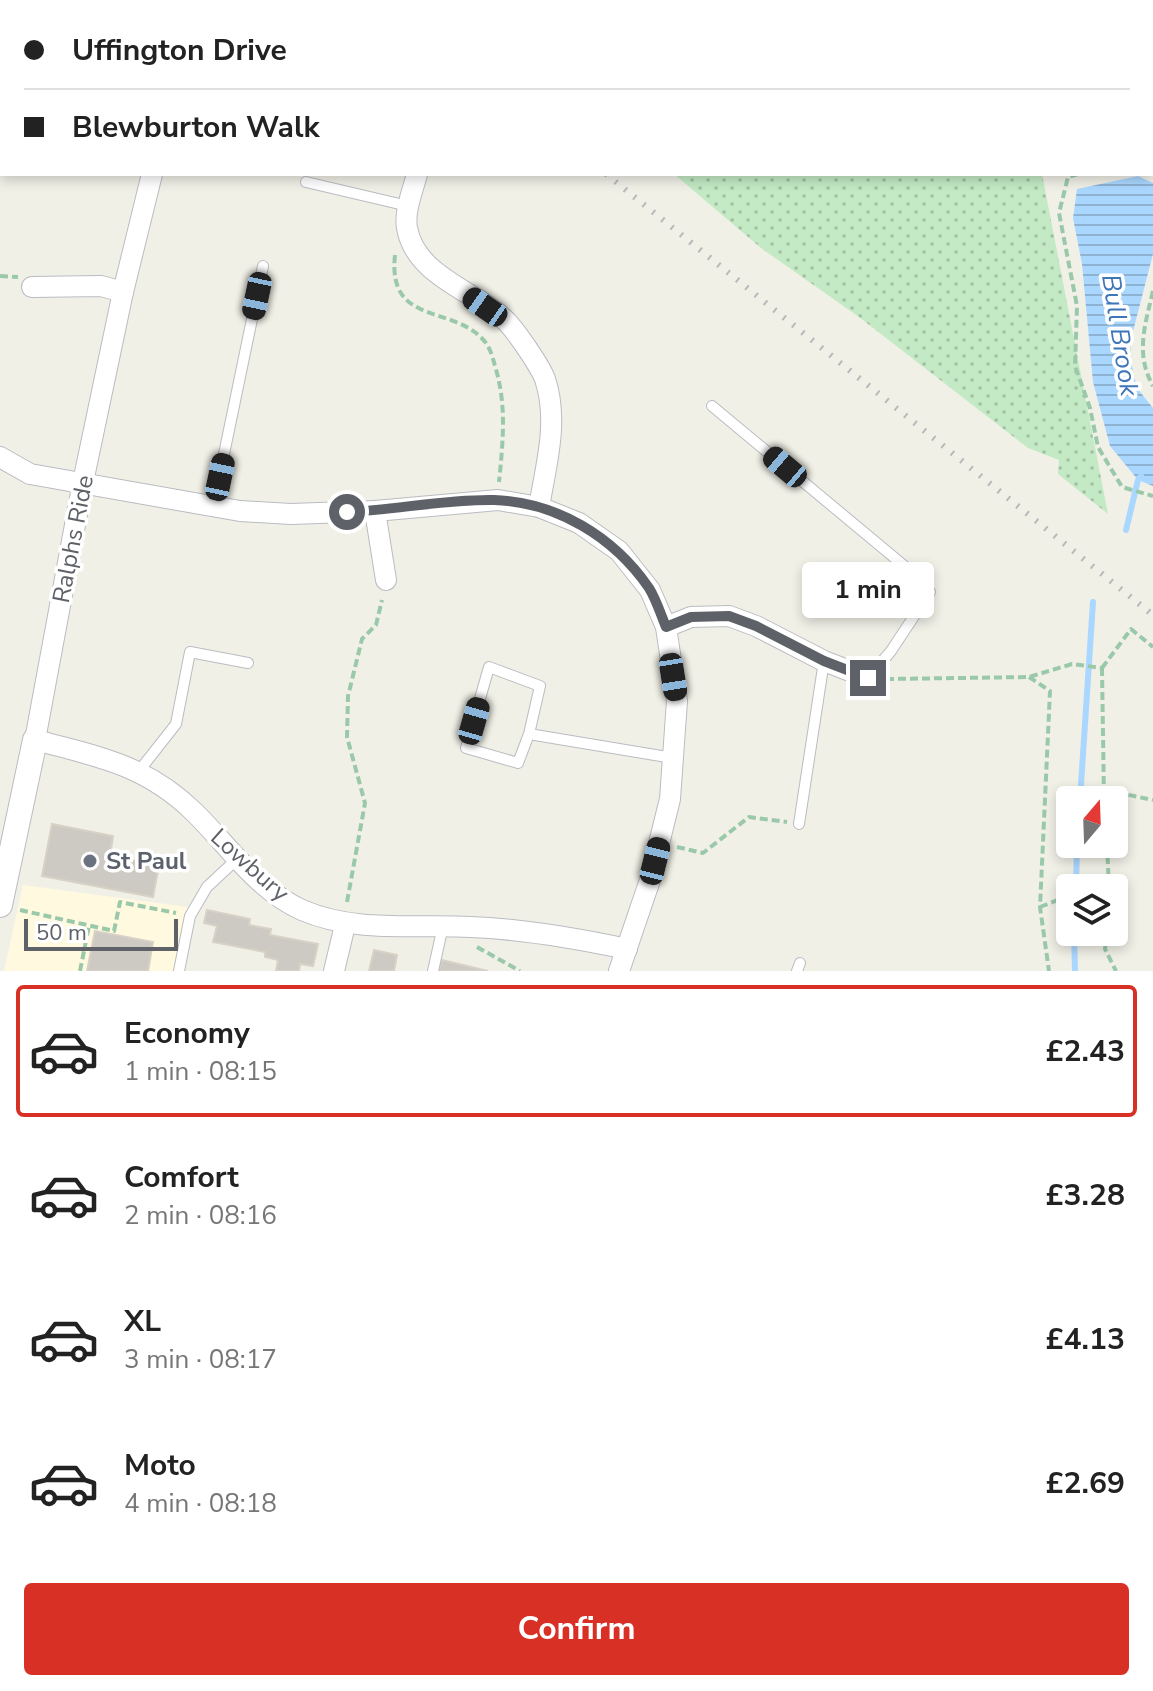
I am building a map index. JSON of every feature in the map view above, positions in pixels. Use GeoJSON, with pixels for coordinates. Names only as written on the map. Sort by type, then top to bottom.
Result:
{"type":"FeatureCollection","features":[{"type":"Feature","properties":{"kind":"street","name":"Ralphs Ride"},"geometry":{"type":"LineString","coordinates":[[5,907],[4,870],[35,740],[83,482],[123,292],[152,176]]}},
{"type":"Feature","properties":{"kind":"street"},"geometry":{"type":"LineString","coordinates":[[416,176],[408,206],[407,227],[417,252],[442,277],[507,322],[544,377],[553,417],[539,507]]}},
{"type":"Feature","properties":{"kind":"street"},"geometry":{"type":"LineString","coordinates":[[32,287],[101,286],[123,292]]}},
{"type":"Feature","properties":{"kind":"street"},"geometry":{"type":"LineString","coordinates":[[0,457],[30,474],[83,482],[123,493],[213,507],[291,514],[375,511],[498,500],[539,507],[579,523],[619,551],[650,590],[666,627],[677,701],[670,799],[650,880],[619,971]]}},
{"type":"Feature","properties":{"kind":"street"},"geometry":{"type":"LineString","coordinates":[[375,511],[386,580]]}},
{"type":"Feature","properties":{"kind":"street"},"geometry":{"type":"LineString","coordinates":[[666,627],[691,617],[729,616],[868,678]]}},
{"type":"Feature","properties":{"kind":"street","name":"Lowbury"},"geometry":{"type":"LineString","coordinates":[[35,740],[106,758],[139,771],[193,810],[237,859],[270,889],[300,909],[345,925],[443,926],[555,934],[627,949]]}},
{"type":"Feature","properties":{"kind":"street"},"geometry":{"type":"LineString","coordinates":[[334,971],[345,925]]}},
{"type":"Feature","properties":{"kind":"lane"},"geometry":{"type":"LineString","coordinates":[[306,182],[408,206]]}},
{"type":"Feature","properties":{"kind":"lane"},"geometry":{"type":"LineString","coordinates":[[213,507],[263,266]]}},
{"type":"Feature","properties":{"kind":"lane"},"geometry":{"type":"LineString","coordinates":[[712,406],[908,569],[930,592],[891,651],[868,678]]}},
{"type":"Feature","properties":{"kind":"lane"},"geometry":{"type":"LineString","coordinates":[[139,771],[176,724],[190,652],[248,663]]}},
{"type":"Feature","properties":{"kind":"lane"},"geometry":{"type":"LineString","coordinates":[[799,824],[824,661]]}},
{"type":"Feature","properties":{"kind":"lane"},"geometry":{"type":"LineString","coordinates":[[489,667],[540,686],[529,734],[518,763],[466,748],[489,667]]}},
{"type":"Feature","properties":{"kind":"lane"},"geometry":{"type":"LineString","coordinates":[[529,734],[673,758]]}},
{"type":"Feature","properties":{"kind":"lane"},"geometry":{"type":"LineString","coordinates":[[179,971],[190,916],[207,887],[237,859]]}},
{"type":"Feature","properties":{"kind":"lane"},"geometry":{"type":"LineString","coordinates":[[433,971],[443,926]]}},
{"type":"Feature","properties":{"kind":"path"},"geometry":{"type":"LineString","coordinates":[[1071,176],[1068,177],[1059,213],[1077,306],[1075,366],[1090,408],[1098,447],[1122,487],[1153,496]]}},
{"type":"Feature","properties":{"kind":"path"},"geometry":{"type":"LineString","coordinates":[[407,227],[400,235],[394,259],[398,287],[410,305],[473,329],[489,346],[501,384],[505,426],[498,500]]}},
{"type":"Feature","properties":{"kind":"path"},"geometry":{"type":"LineString","coordinates":[[1153,291],[1143,333],[1144,369],[1153,386]]}},
{"type":"Feature","properties":{"kind":"path"},"geometry":{"type":"LineString","coordinates":[[345,925],[347,889],[365,803],[347,737],[348,696],[362,639],[376,625],[386,580]]}},
{"type":"Feature","properties":{"kind":"path"},"geometry":{"type":"LineString","coordinates":[[1103,786],[1102,668],[1131,629],[1153,647]]}},
{"type":"Feature","properties":{"kind":"path"},"geometry":{"type":"LineString","coordinates":[[868,678],[1029,677],[1072,664],[1102,668]]}},
{"type":"Feature","properties":{"kind":"path"},"geometry":{"type":"LineString","coordinates":[[1029,677],[1050,691],[1040,907],[1049,971]]}},
{"type":"Feature","properties":{"kind":"path"},"geometry":{"type":"LineString","coordinates":[[1128,795],[1153,800]]}},
{"type":"Feature","properties":{"kind":"path"},"geometry":{"type":"LineString","coordinates":[[659,843],[703,853],[749,817],[799,824]]}},
{"type":"Feature","properties":{"kind":"path"},"geometry":{"type":"LineString","coordinates":[[1040,907],[1056,901]]}},
{"type":"Feature","properties":{"kind":"path"},"geometry":{"type":"LineString","coordinates":[[5,907],[114,931],[120,902],[190,916]]}},
{"type":"Feature","properties":{"kind":"path"},"geometry":{"type":"LineString","coordinates":[[80,971],[89,926]]}},
{"type":"Feature","properties":{"kind":"path"},"geometry":{"type":"LineString","coordinates":[[1105,946],[1116,971]]}},
{"type":"Feature","properties":{"kind":"shaded area"},"geometry":{"type":"Polygon","coordinates":[[[23,885],[188,907],[173,971],[4,971],[23,885]]]}},
{"type":"Feature","properties":{"kind":"green space"},"geometry":{"type":"Polygon","coordinates":[[[676,176],[1042,176],[1108,514],[1058,474],[1059,460],[1028,448],[859,317],[761,248],[676,176]]]}},
{"type":"Feature","properties":{"kind":"water"},"geometry":{"type":"Polygon","coordinates":[[[1138,176],[1153,183],[1153,254],[1130,343],[1137,388],[1153,408],[1153,486],[1138,480],[1110,446],[1093,382],[1082,264],[1073,218],[1077,189],[1138,176]]]}},
{"type":"Feature","properties":{"kind":"building","name":"St Paul"},"geometry":{"type":"Polygon","coordinates":[[[52,824],[113,836],[110,856],[159,865],[153,897],[42,876],[52,824]]]}},
{"type":"Feature","properties":{"kind":"building"},"geometry":{"type":"Polygon","coordinates":[[[207,910],[250,919],[249,925],[271,929],[270,935],[318,944],[313,966],[300,964],[299,971],[276,971],[278,960],[265,957],[265,952],[213,942],[217,926],[204,923],[207,910]]]}},
{"type":"Feature","properties":{"kind":"building"},"geometry":{"type":"Polygon","coordinates":[[[95,931],[153,942],[148,971],[87,971],[95,931]]]}},
{"type":"Feature","properties":{"kind":"building"},"geometry":{"type":"Polygon","coordinates":[[[374,950],[397,955],[394,971],[369,971],[374,950]]]}},
{"type":"Feature","properties":{"kind":"building"},"geometry":{"type":"Polygon","coordinates":[[[442,960],[488,971],[439,971],[442,960]]]}},
{"type":"Feature","properties":{"kind":"waterway","name":"Bull Brook"},"geometry":{"type":"LineString","coordinates":[[1126,530],[1141,476]]}},
{"type":"Feature","properties":{"kind":"waterway","name":"Bull Brook"},"geometry":{"type":"LineString","coordinates":[[1081,786],[1093,602]]}},
{"type":"Feature","properties":{"kind":"waterway","name":"Bull Brook"},"geometry":{"type":"LineString","coordinates":[[1076,874],[1077,858]]}},
{"type":"Feature","properties":{"kind":"waterway","name":"Bull Brook"},"geometry":{"type":"LineString","coordinates":[[1074,946],[1075,971]]}},
{"type":"Feature","properties":{"kind":"railway"},"geometry":{"type":"LineString","coordinates":[[608,176],[1153,615]]}},
{"type":"Feature","properties":{"kind":"place","name":"St Paul"},"geometry":{"type":"Point","coordinates":[90,861]}},
{"type":"Feature","properties":{"kind":"route"},"geometry":{"type":"LineString","coordinates":[[347,512],[476,500],[498,500],[539,507],[579,523],[619,551],[650,590],[666,627],[691,617],[729,616],[868,678]]}}]}
